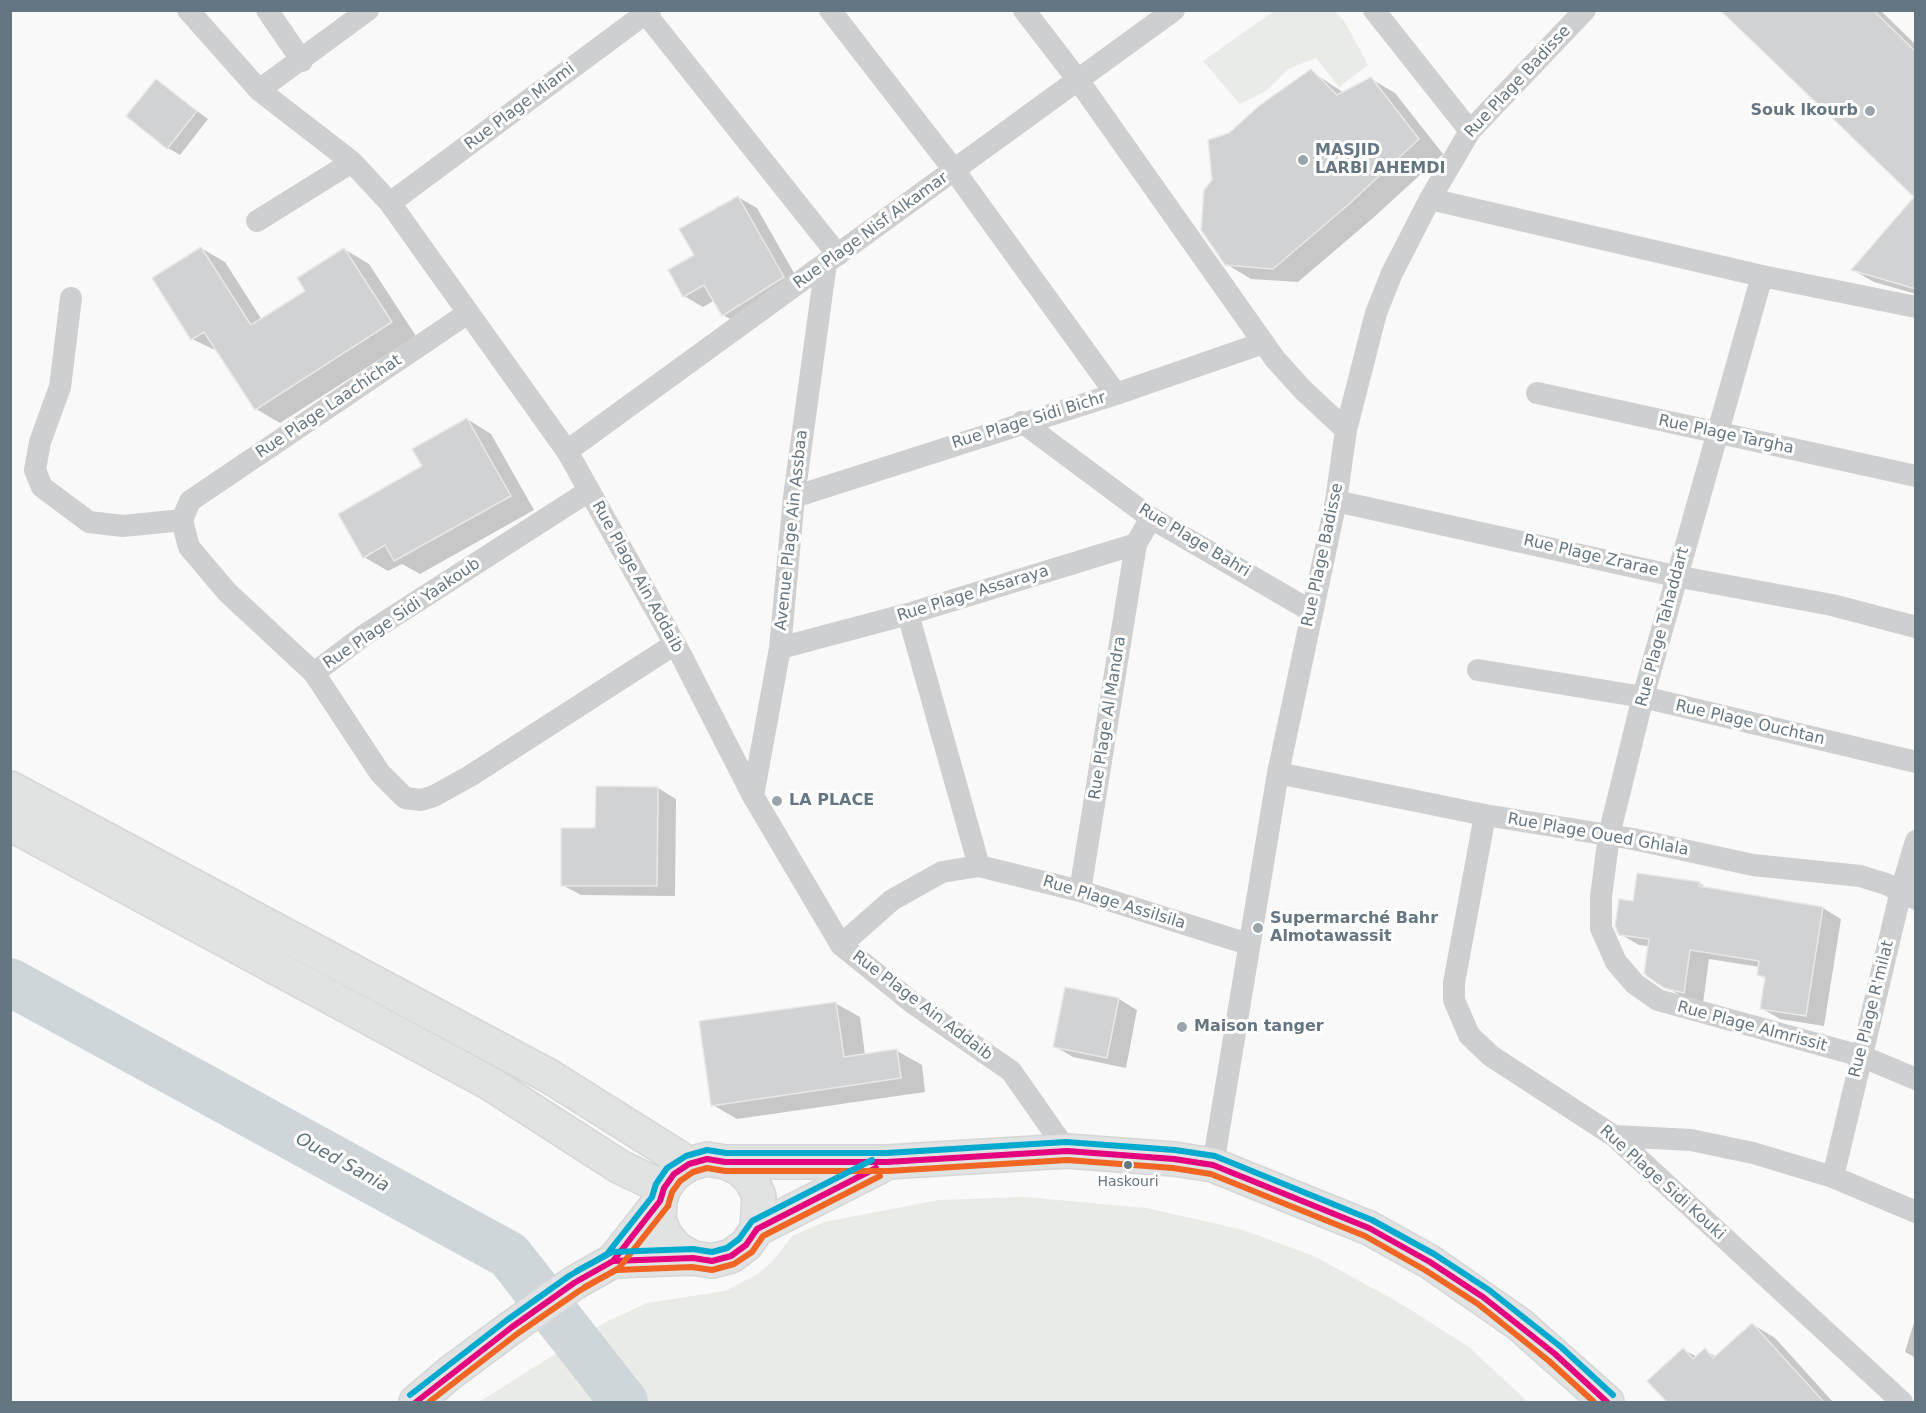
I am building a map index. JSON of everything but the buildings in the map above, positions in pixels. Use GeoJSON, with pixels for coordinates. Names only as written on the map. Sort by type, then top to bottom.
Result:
{"type":"FeatureCollection","features":[{"type":"Feature","properties":{"kind":"main road"},"geometry":{"type":"LineString","coordinates":[[10,788],[549,1076],[689,1164]]}},
{"type":"Feature","properties":{"kind":"main road"},"geometry":{"type":"LineString","coordinates":[[10,824],[491,1084],[662,1194]]}},
{"type":"Feature","properties":{"kind":"main road"},"geometry":{"type":"LineString","coordinates":[[416,1402],[450,1373],[512,1327],[574,1283],[613,1261],[674,1174],[689,1164],[707,1160],[887,1162],[1067,1151],[1174,1159],[1213,1165],[1369,1228],[1430,1262],[1519,1324],[1606,1402]]}},
{"type":"Feature","properties":{"kind":"main road"},"geometry":{"type":"LineString","coordinates":[[613,1261],[693,1258],[712,1261],[731,1256],[747,1245],[757,1229],[759,1196],[752,1181],[740,1169],[726,1162]]}},
{"type":"Feature","properties":{"kind":"main road"},"geometry":{"type":"LineString","coordinates":[[757,1229],[887,1162]]}},
{"type":"Feature","properties":{"kind":"main road"},"geometry":{"type":"LineString","coordinates":[[662,1194],[659,1218],[665,1235],[677,1249],[693,1258]]}},
{"type":"Feature","properties":{"kind":"street","name":"Rue Plage Ain Addaib"},"geometry":{"type":"LineString","coordinates":[[188,10],[259,90],[352,162],[390,203],[567,451],[675,644],[753,796],[841,945],[914,1004],[1011,1071],[1067,1151]]}},
{"type":"Feature","properties":{"kind":"street"},"geometry":{"type":"LineString","coordinates":[[267,10],[303,61]]}},
{"type":"Feature","properties":{"kind":"street"},"geometry":{"type":"LineString","coordinates":[[259,90],[303,61],[368,10]]}},
{"type":"Feature","properties":{"kind":"street"},"geometry":{"type":"LineString","coordinates":[[830,10],[954,170],[1116,394]]}},
{"type":"Feature","properties":{"kind":"street"},"geometry":{"type":"LineString","coordinates":[[1024,10],[1078,80],[1263,343],[1302,390],[1346,430]]}},
{"type":"Feature","properties":{"kind":"street","name":"Rue Plage Nisf Alkamar"},"geometry":{"type":"LineString","coordinates":[[567,451],[1174,10]]}},
{"type":"Feature","properties":{"kind":"street"},"geometry":{"type":"LineString","coordinates":[[1374,10],[1470,131]]}},
{"type":"Feature","properties":{"kind":"street"},"geometry":{"type":"LineString","coordinates":[[648,12],[832,259]]}},
{"type":"Feature","properties":{"kind":"street","name":"Rue Plage Miami"},"geometry":{"type":"LineString","coordinates":[[390,203],[648,12]]}},
{"type":"Feature","properties":{"kind":"street","name":"Rue Plage Badisse"},"geometry":{"type":"LineString","coordinates":[[1213,1165],[1278,773],[1336,501],[1346,430],[1376,313],[1392,273],[1430,199],[1470,131],[1572,15]]}},
{"type":"Feature","properties":{"kind":"street"},"geometry":{"type":"LineString","coordinates":[[257,221],[352,162]]}},
{"type":"Feature","properties":{"kind":"street"},"geometry":{"type":"LineString","coordinates":[[1430,199],[1762,276],[1916,307]]}},
{"type":"Feature","properties":{"kind":"street","name":"Avenue Plage Ain Assbaa"},"geometry":{"type":"LineString","coordinates":[[753,796],[780,648],[794,497],[832,259]]}},
{"type":"Feature","properties":{"kind":"street","name":"Rue Plage Tahaddart"},"geometry":{"type":"LineString","coordinates":[[1628,977],[1607,946],[1601,928],[1601,897],[1609,835],[1675,576],[1719,434],[1762,276]]}},
{"type":"Feature","properties":{"kind":"street"},"geometry":{"type":"LineString","coordinates":[[70,298],[60,387],[40,442],[35,470],[42,487],[89,522],[123,526],[186,510]]}},
{"type":"Feature","properties":{"kind":"street","name":"Rue Plage Laachichat"},"geometry":{"type":"LineString","coordinates":[[186,510],[468,313]]}},
{"type":"Feature","properties":{"kind":"street","name":"Rue Plage Sidi Bichr"},"geometry":{"type":"LineString","coordinates":[[794,497],[1022,422],[1116,394],[1263,343]]}},
{"type":"Feature","properties":{"kind":"street","name":"Rue Plage Targha"},"geometry":{"type":"LineString","coordinates":[[1537,393],[1916,476]]}},
{"type":"Feature","properties":{"kind":"street","name":"Rue Plage Bahri"},"geometry":{"type":"LineString","coordinates":[[1022,422],[1151,518],[1311,611]]}},
{"type":"Feature","properties":{"kind":"street","name":"Rue Plage Sidi Yaakoub"},"geometry":{"type":"LineString","coordinates":[[186,510],[189,547],[208,573],[314,673],[363,636],[589,491]]}},
{"type":"Feature","properties":{"kind":"street","name":"Rue Plage Zrarae"},"geometry":{"type":"LineString","coordinates":[[1336,501],[1675,576],[1832,605],[1916,627]]}},
{"type":"Feature","properties":{"kind":"street"},"geometry":{"type":"LineString","coordinates":[[1136,544],[1151,518]]}},
{"type":"Feature","properties":{"kind":"street","name":"Rue Plage Assaraya"},"geometry":{"type":"LineString","coordinates":[[780,648],[908,614],[1136,544]]}},
{"type":"Feature","properties":{"kind":"street","name":"Rue Plage Al Mandra"},"geometry":{"type":"LineString","coordinates":[[1080,891],[1136,544]]}},
{"type":"Feature","properties":{"kind":"street"},"geometry":{"type":"LineString","coordinates":[[908,614],[979,866]]}},
{"type":"Feature","properties":{"kind":"street"},"geometry":{"type":"LineString","coordinates":[[314,673],[380,774],[405,798],[421,800],[434,796],[470,776],[675,644]]}},
{"type":"Feature","properties":{"kind":"street","name":"Rue Plage Ouchtan"},"geometry":{"type":"LineString","coordinates":[[1478,670],[1643,698],[1916,762]]}},
{"type":"Feature","properties":{"kind":"street","name":"Rue Plage Oued Ghlala"},"geometry":{"type":"LineString","coordinates":[[1278,773],[1485,815],[1609,835],[1753,866],[1860,876],[1908,895]]}},
{"type":"Feature","properties":{"kind":"street","name":"Rue Plage Sidi Kouki"},"geometry":{"type":"LineString","coordinates":[[1485,815],[1454,984],[1454,1000],[1469,1035],[1491,1056],[1614,1136],[1902,1402]]}},
{"type":"Feature","properties":{"kind":"street","name":"Rue Plage R'milat"},"geometry":{"type":"LineString","coordinates":[[1833,1177],[1861,1056],[1908,895],[1916,841]]}},
{"type":"Feature","properties":{"kind":"street","name":"Rue Plage Assilsila"},"geometry":{"type":"LineString","coordinates":[[841,945],[892,900],[942,872],[979,866],[1080,891],[1248,944]]}},
{"type":"Feature","properties":{"kind":"street","name":"Rue Plage Almrissit"},"geometry":{"type":"LineString","coordinates":[[1628,977],[1643,991],[1669,1004],[1861,1056],[1916,1079]]}},
{"type":"Feature","properties":{"kind":"street"},"geometry":{"type":"LineString","coordinates":[[1614,1136],[1691,1140],[1722,1145],[1833,1177],[1916,1212]]}},
{"type":"Feature","properties":{"kind":"shaded area"},"geometry":{"type":"Polygon","coordinates":[[[1334,10],[1345,22],[1368,65],[1339,87],[1316,58],[1288,69],[1266,91],[1240,104],[1203,61],[1274,11],[1334,10]]]}},
{"type":"Feature","properties":{"kind":"shaded area"},"geometry":{"type":"Polygon","coordinates":[[[1024,1197],[1147,1208],[1243,1230],[1314,1256],[1403,1305],[1469,1347],[1528,1402],[479,1402],[606,1322],[647,1303],[725,1291],[758,1274],[773,1261],[792,1236],[824,1222],[939,1200],[1024,1197]]]}},
{"type":"Feature","properties":{"kind":"waterway","name":"Oued Sania"},"geometry":{"type":"LineString","coordinates":[[10,982],[509,1255],[624,1402]]}},
{"type":"Feature","properties":{"kind":"transit line"},"geometry":{"type":"LineString","coordinates":[[410,1395],[507,1320],[569,1276],[607,1254],[652,1197],[656,1184],[667,1168],[686,1156],[707,1150],[726,1153],[887,1153],[1066,1142],[1175,1150],[1215,1156],[1372,1220],[1434,1254],[1489,1290],[1561,1347],[1613,1395]]}},
{"type":"Feature","properties":{"kind":"transit line"},"geometry":{"type":"LineString","coordinates":[[416,1402],[512,1327],[574,1283],[613,1261],[660,1201],[664,1188],[674,1174],[689,1164],[707,1159],[725,1162],[887,1162],[1067,1151],[1174,1159],[1213,1165],[1369,1228],[1430,1262],[1483,1297],[1555,1354],[1607,1402]]}},
{"type":"Feature","properties":{"kind":"transit line"},"geometry":{"type":"LineString","coordinates":[[577,1271],[612,1252],[693,1249],[712,1252],[727,1248],[739,1239],[752,1221],[872,1160]]}},
{"type":"Feature","properties":{"kind":"transit line"},"geometry":{"type":"LineString","coordinates":[[429,1402],[517,1334],[579,1291],[619,1268],[668,1206],[672,1192],[680,1181],[693,1172],[707,1168],[725,1171],[888,1171],[1067,1160],[1173,1168],[1211,1174],[1365,1236],[1425,1270],[1478,1304],[1549,1361],[1594,1402]]}},
{"type":"Feature","properties":{"kind":"transit line"},"geometry":{"type":"LineString","coordinates":[[581,1279],[613,1261],[693,1258],[712,1261],[731,1256],[746,1245],[757,1229],[876,1168]]}},
{"type":"Feature","properties":{"kind":"transit line"},"geometry":{"type":"LineString","coordinates":[[585,1287],[616,1270],[692,1267],[712,1270],[734,1264],[752,1252],[763,1236],[880,1176]]}},
{"type":"Feature","properties":{"kind":"place","name":"Souk lkourb"},"geometry":{"type":"Point","coordinates":[1870,111]}},
{"type":"Feature","properties":{"kind":"place","name":"MASJID LARBI AHEMDI"},"geometry":{"type":"Point","coordinates":[1303,160]}},
{"type":"Feature","properties":{"kind":"place","name":"LA PLACE"},"geometry":{"type":"Point","coordinates":[777,801]}},
{"type":"Feature","properties":{"kind":"place","name":"Supermarché Bahr Almotawassit"},"geometry":{"type":"Point","coordinates":[1258,928]}},
{"type":"Feature","properties":{"kind":"place","name":"Maison tanger"},"geometry":{"type":"Point","coordinates":[1182,1027]}},
{"type":"Feature","properties":{"kind":"place","name":"Haskouri"},"geometry":{"type":"Point","coordinates":[1128,1165]}}]}
